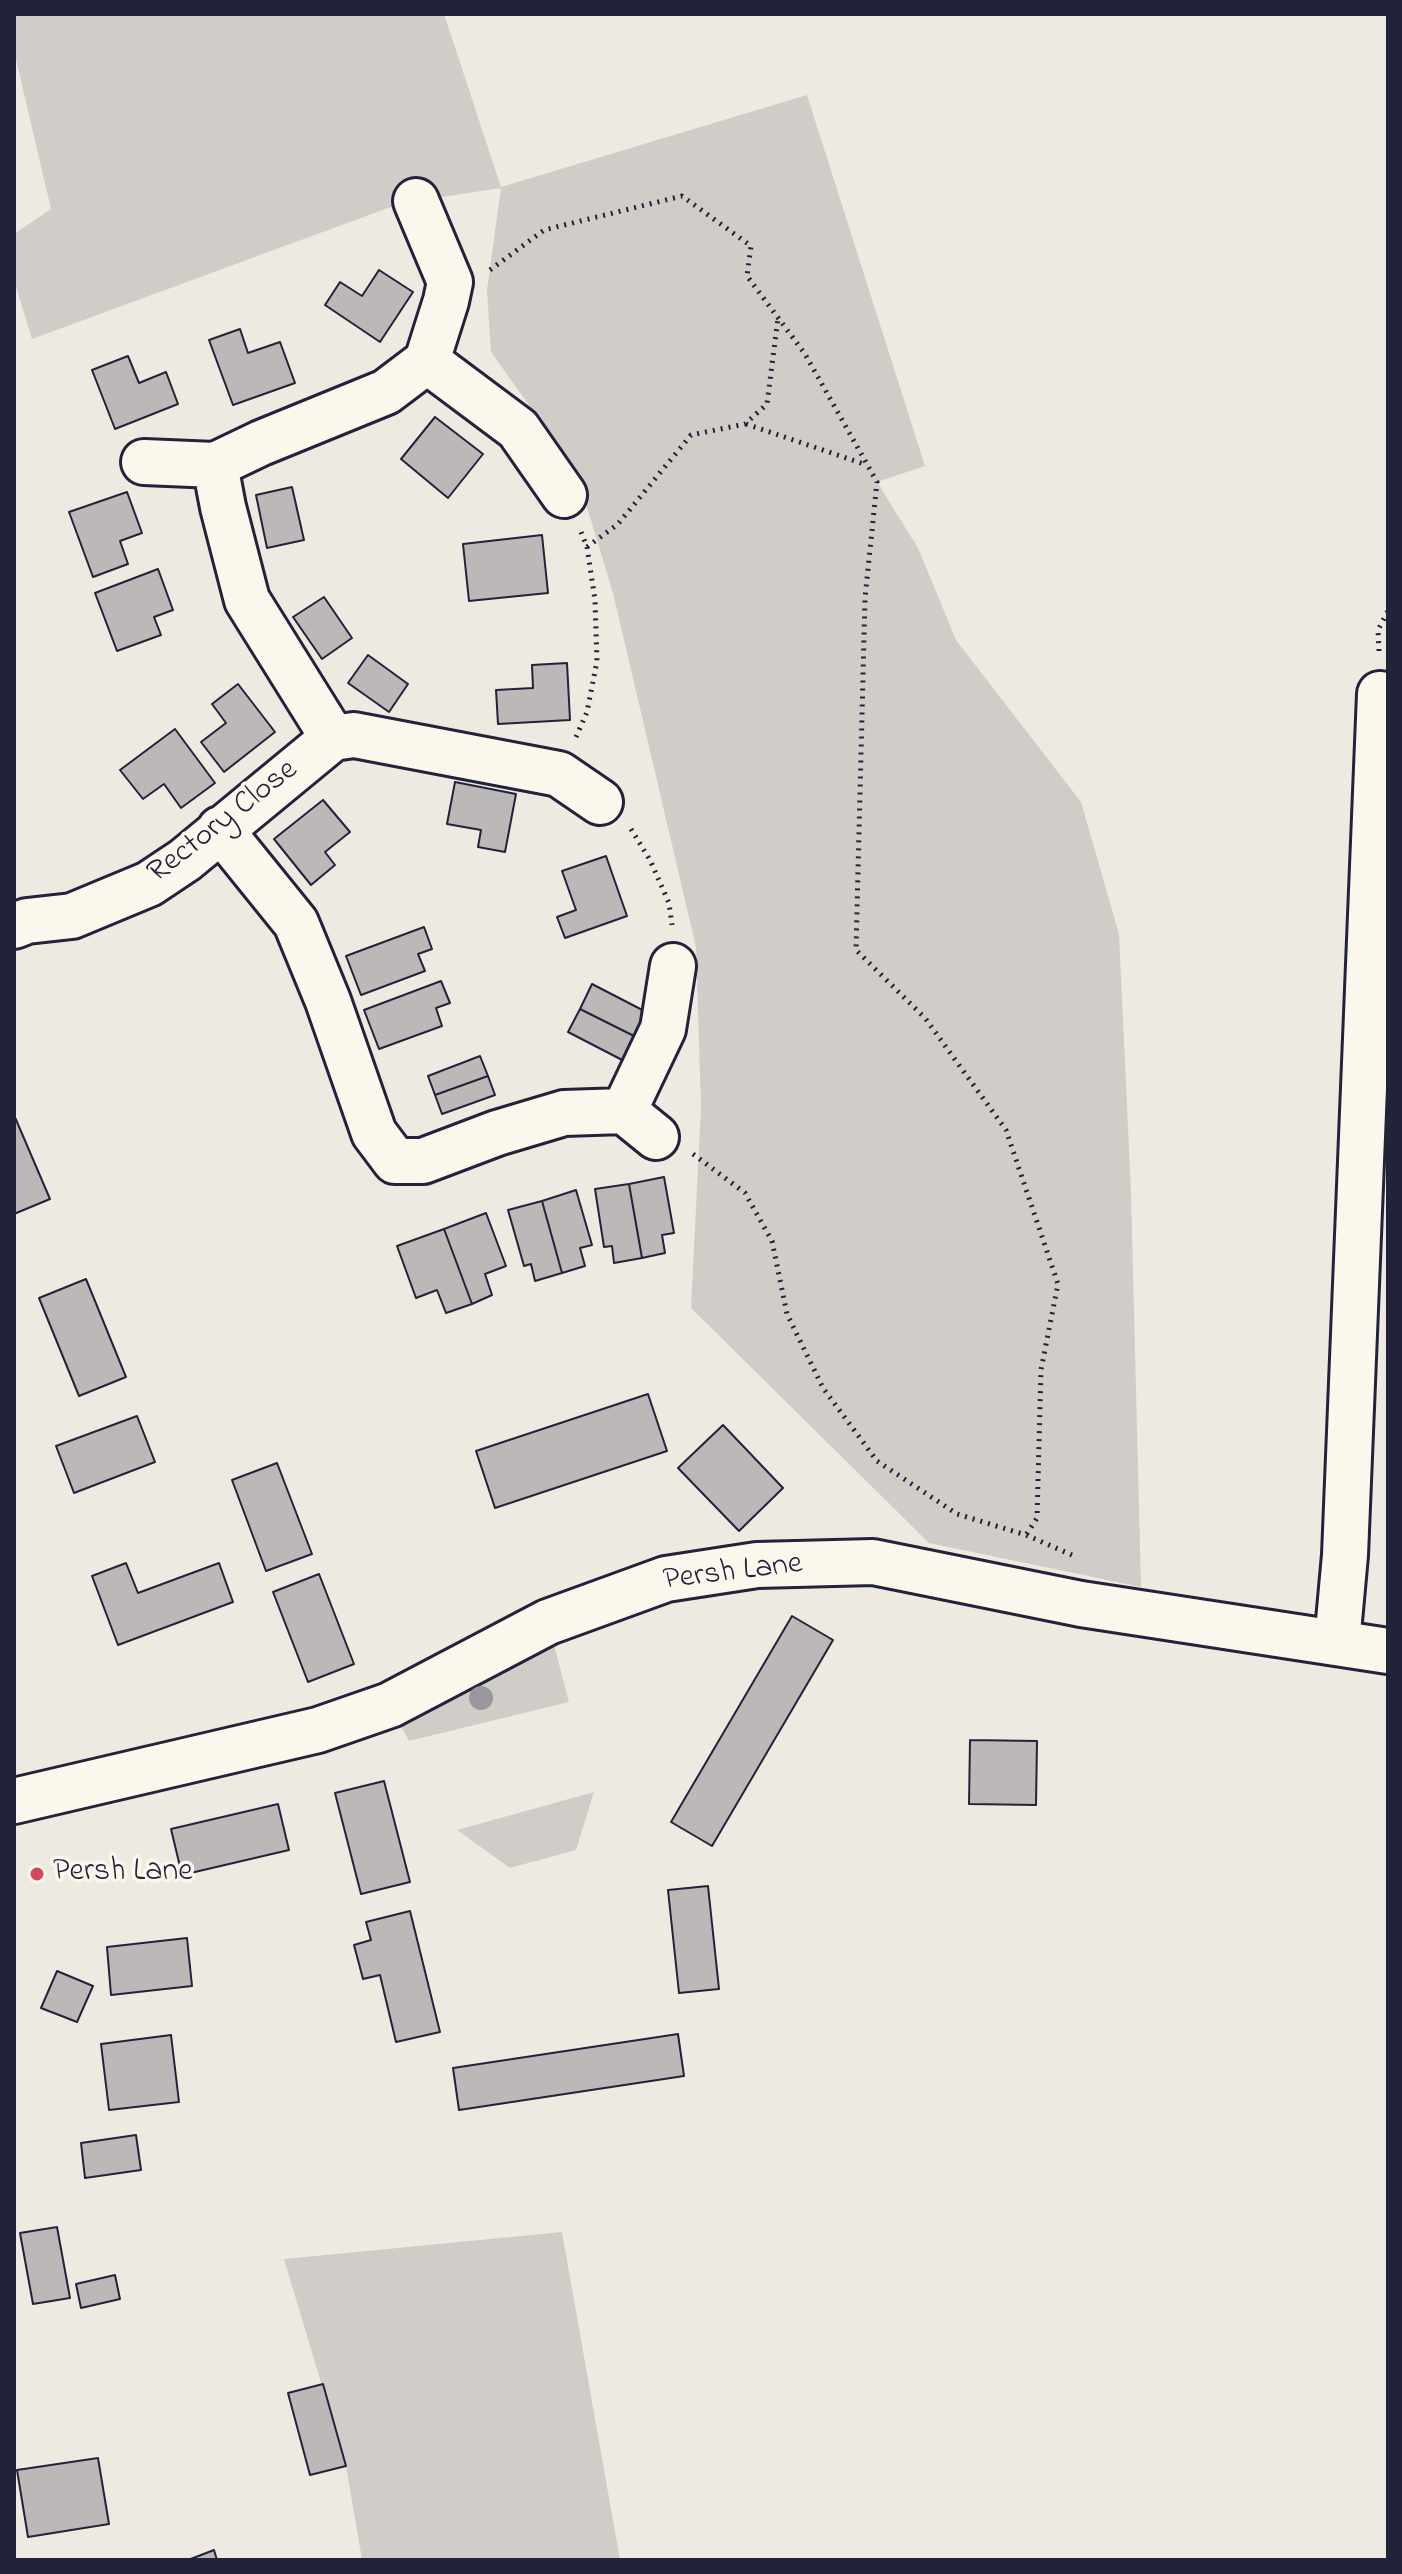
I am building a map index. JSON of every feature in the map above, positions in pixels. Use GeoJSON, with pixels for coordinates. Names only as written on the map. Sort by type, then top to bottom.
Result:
{"type":"FeatureCollection","features":[{"type":"Feature","properties":{"kind":"street"},"geometry":{"type":"LineString","coordinates":[[144,462],[215,465],[386,392],[427,361],[450,282],[416,201]]}},
{"type":"Feature","properties":{"kind":"street"},"geometry":{"type":"LineString","coordinates":[[427,361],[518,429],[564,495]]}},
{"type":"Feature","properties":{"kind":"street"},"geometry":{"type":"LineString","coordinates":[[215,465],[247,600],[333,738],[354,735],[559,774],[600,802]]}},
{"type":"Feature","properties":{"kind":"street"},"geometry":{"type":"LineString","coordinates":[[1337,1643],[1345,1555],[1380,694]]}},
{"type":"Feature","properties":{"kind":"street","name":"Rectory Close"},"geometry":{"type":"LineString","coordinates":[[14,926],[27,921],[72,916],[149,884],[185,860],[333,738]]}},
{"type":"Feature","properties":{"kind":"street"},"geometry":{"type":"LineString","coordinates":[[220,829],[296,923],[328,1001],[374,1133],[395,1161],[423,1161],[497,1133],[564,1113],[640,1124],[663,1029],[673,966]]}},
{"type":"Feature","properties":{"kind":"street","name":"Persh Lane"},"geometry":{"type":"LineString","coordinates":[[14,1801],[318,1730],[390,1705],[548,1622],[666,1579],[757,1565],[873,1562],[1081,1604],[1388,1651]]}},
{"type":"Feature","properties":{"kind":"path"},"geometry":{"type":"LineString","coordinates":[[446,301],[544,230],[682,196],[751,246],[747,276],[805,354],[877,482],[865,598],[856,950],[925,1018],[1006,1130],[1058,1284],[1041,1370],[1037,1518],[1026,1535]]}},
{"type":"Feature","properties":{"kind":"path"},"geometry":{"type":"LineString","coordinates":[[745,424],[767,404],[778,318]]}},
{"type":"Feature","properties":{"kind":"path"},"geometry":{"type":"LineString","coordinates":[[587,547],[618,524],[691,435],[745,424],[867,465]]}},
{"type":"Feature","properties":{"kind":"path"},"geometry":{"type":"LineString","coordinates":[[559,774],[587,712],[597,661],[595,600],[587,547],[564,495]]}},
{"type":"Feature","properties":{"kind":"path"},"geometry":{"type":"LineString","coordinates":[[600,802],[630,826],[650,860],[669,903],[676,946],[673,966]]}},
{"type":"Feature","properties":{"kind":"path"},"geometry":{"type":"LineString","coordinates":[[640,1124],[698,1156],[745,1193],[772,1241],[787,1314],[823,1388],[877,1461],[957,1514],[1026,1535],[1082,1559],[1081,1604]]}},
{"type":"Feature","properties":{"kind":"shaded area"},"geometry":{"type":"Polygon","coordinates":[[[14,14],[444,14],[501,187],[807,95],[925,466],[877,482],[918,548],[956,640],[1081,802],[1119,934],[1131,1192],[1141,1587],[929,1543],[691,1308],[701,1107],[696,947],[613,593],[576,471],[491,352],[487,290],[501,188],[388,208],[32,339],[14,280],[14,234],[51,209],[14,51],[14,14]]]}},
{"type":"Feature","properties":{"kind":"shaded area"},"geometry":{"type":"Polygon","coordinates":[[[548,1622],[569,1702],[409,1741],[390,1705],[548,1622]]]}},
{"type":"Feature","properties":{"kind":"shaded area"},"geometry":{"type":"Polygon","coordinates":[[[594,1792],[576,1850],[510,1868],[457,1830],[594,1792]]]}},
{"type":"Feature","properties":{"kind":"shaded area"},"geometry":{"type":"Polygon","coordinates":[[[562,2232],[620,2560],[362,2560],[346,2466],[284,2259],[562,2232]]]}},
{"type":"Feature","properties":{"kind":"building"},"geometry":{"type":"Polygon","coordinates":[[[379,270],[413,292],[380,342],[325,305],[340,282],[362,296],[379,270]]]}},
{"type":"Feature","properties":{"kind":"building"},"geometry":{"type":"Polygon","coordinates":[[[240,329],[248,353],[280,342],[295,383],[233,405],[209,340],[240,329]]]}},
{"type":"Feature","properties":{"kind":"building"},"geometry":{"type":"Polygon","coordinates":[[[128,356],[139,383],[166,372],[178,404],[115,429],[92,370],[128,356]]]}},
{"type":"Feature","properties":{"kind":"building"},"geometry":{"type":"Polygon","coordinates":[[[435,417],[483,454],[448,498],[401,459],[435,417]]]}},
{"type":"Feature","properties":{"kind":"building"},"geometry":{"type":"Polygon","coordinates":[[[292,487],[304,540],[267,548],[256,495],[292,487]]]}},
{"type":"Feature","properties":{"kind":"building"},"geometry":{"type":"Polygon","coordinates":[[[127,492],[142,533],[120,541],[128,564],[93,577],[69,512],[127,492]]]}},
{"type":"Feature","properties":{"kind":"building"},"geometry":{"type":"Polygon","coordinates":[[[542,535],[548,593],[469,601],[463,544],[542,535]]]}},
{"type":"Feature","properties":{"kind":"building"},"geometry":{"type":"Polygon","coordinates":[[[158,569],[173,610],[154,617],[161,635],[117,651],[95,593],[158,569]]]}},
{"type":"Feature","properties":{"kind":"building"},"geometry":{"type":"Polygon","coordinates":[[[324,597],[352,638],[322,659],[293,617],[324,597]]]}},
{"type":"Feature","properties":{"kind":"building"},"geometry":{"type":"Polygon","coordinates":[[[368,655],[408,684],[389,712],[348,683],[368,655]]]}},
{"type":"Feature","properties":{"kind":"building"},"geometry":{"type":"Polygon","coordinates":[[[567,663],[570,720],[498,724],[496,690],[533,688],[532,665],[567,663]]]}},
{"type":"Feature","properties":{"kind":"building"},"geometry":{"type":"Polygon","coordinates":[[[238,684],[275,732],[224,772],[201,742],[226,723],[212,704],[238,684]]]}},
{"type":"Feature","properties":{"kind":"building"},"geometry":{"type":"Polygon","coordinates":[[[175,729],[215,783],[181,808],[164,784],[143,799],[120,770],[175,729]]]}},
{"type":"Feature","properties":{"kind":"building"},"geometry":{"type":"Polygon","coordinates":[[[455,782],[516,794],[505,852],[478,847],[481,830],[447,824],[455,782]]]}},
{"type":"Feature","properties":{"kind":"building"},"geometry":{"type":"Polygon","coordinates":[[[323,800],[350,832],[325,852],[335,865],[311,885],[274,839],[323,800]]]}},
{"type":"Feature","properties":{"kind":"building"},"geometry":{"type":"Polygon","coordinates":[[[606,856],[627,916],[565,938],[557,917],[576,910],[562,871],[606,856]]]}},
{"type":"Feature","properties":{"kind":"building"},"geometry":{"type":"Polygon","coordinates":[[[424,927],[432,949],[418,954],[425,971],[361,995],[346,956],[424,927]]]}},
{"type":"Feature","properties":{"kind":"building"},"geometry":{"type":"Polygon","coordinates":[[[441,981],[450,1003],[436,1008],[442,1026],[379,1049],[364,1010],[441,981]]]}},
{"type":"Feature","properties":{"kind":"building"},"geometry":{"type":"Polygon","coordinates":[[[592,984],[652,1015],[640,1039],[580,1009],[592,984]]]}},
{"type":"Feature","properties":{"kind":"building"},"geometry":{"type":"Polygon","coordinates":[[[580,1009],[640,1039],[628,1063],[568,1032],[580,1009]]]}},
{"type":"Feature","properties":{"kind":"building"},"geometry":{"type":"Polygon","coordinates":[[[480,1056],[488,1076],[435,1095],[428,1076],[480,1056]]]}},
{"type":"Feature","properties":{"kind":"building"},"geometry":{"type":"Polygon","coordinates":[[[488,1076],[495,1095],[442,1114],[435,1095],[488,1076]]]}},
{"type":"Feature","properties":{"kind":"building"},"geometry":{"type":"Polygon","coordinates":[[[14,1115],[50,1199],[14,1214],[14,1115]]]}},
{"type":"Feature","properties":{"kind":"building"},"geometry":{"type":"Polygon","coordinates":[[[664,1177],[674,1233],[662,1235],[665,1253],[642,1258],[629,1184],[664,1177]]]}},
{"type":"Feature","properties":{"kind":"building"},"geometry":{"type":"Polygon","coordinates":[[[629,1184],[642,1258],[614,1263],[612,1246],[604,1247],[595,1189],[629,1184]]]}},
{"type":"Feature","properties":{"kind":"building"},"geometry":{"type":"Polygon","coordinates":[[[576,1190],[592,1245],[580,1248],[585,1266],[562,1273],[542,1201],[576,1190]]]}},
{"type":"Feature","properties":{"kind":"building"},"geometry":{"type":"Polygon","coordinates":[[[542,1201],[562,1273],[535,1281],[531,1264],[524,1266],[508,1210],[542,1201]]]}},
{"type":"Feature","properties":{"kind":"building"},"geometry":{"type":"Polygon","coordinates":[[[486,1213],[506,1266],[485,1274],[492,1295],[472,1304],[444,1229],[486,1213]]]}},
{"type":"Feature","properties":{"kind":"building"},"geometry":{"type":"Polygon","coordinates":[[[444,1229],[472,1304],[446,1313],[437,1290],[416,1298],[397,1246],[444,1229]]]}},
{"type":"Feature","properties":{"kind":"building"},"geometry":{"type":"Polygon","coordinates":[[[86,1279],[126,1377],[79,1396],[39,1298],[86,1279]]]}},
{"type":"Feature","properties":{"kind":"building"},"geometry":{"type":"Polygon","coordinates":[[[648,1394],[667,1451],[495,1508],[476,1451],[648,1394]]]}},
{"type":"Feature","properties":{"kind":"building"},"geometry":{"type":"Polygon","coordinates":[[[137,1416],[155,1462],[74,1493],[56,1446],[137,1416]]]}},
{"type":"Feature","properties":{"kind":"building"},"geometry":{"type":"Polygon","coordinates":[[[723,1425],[783,1488],[739,1531],[678,1468],[723,1425]]]}},
{"type":"Feature","properties":{"kind":"building"},"geometry":{"type":"Polygon","coordinates":[[[277,1463],[312,1554],[266,1571],[232,1480],[277,1463]]]}},
{"type":"Feature","properties":{"kind":"building"},"geometry":{"type":"Polygon","coordinates":[[[126,1563],[138,1593],[219,1563],[233,1602],[118,1645],[92,1576],[126,1563]]]}},
{"type":"Feature","properties":{"kind":"building"},"geometry":{"type":"Polygon","coordinates":[[[319,1574],[354,1664],[308,1682],[273,1592],[319,1574]]]}},
{"type":"Feature","properties":{"kind":"building"},"geometry":{"type":"Polygon","coordinates":[[[792,1616],[833,1640],[712,1846],[671,1822],[792,1616]]]}},
{"type":"Feature","properties":{"kind":"building"},"geometry":{"type":"Polygon","coordinates":[[[970,1740],[1037,1741],[1036,1805],[969,1804],[970,1740]]]}},
{"type":"Feature","properties":{"kind":"building"},"geometry":{"type":"Polygon","coordinates":[[[384,1781],[410,1882],[361,1894],[335,1793],[384,1781]]]}},
{"type":"Feature","properties":{"kind":"building"},"geometry":{"type":"Polygon","coordinates":[[[278,1804],[289,1850],[182,1875],[171,1829],[278,1804]]]}},
{"type":"Feature","properties":{"kind":"building"},"geometry":{"type":"Polygon","coordinates":[[[708,1886],[719,1989],[679,1993],[668,1890],[708,1886]]]}},
{"type":"Feature","properties":{"kind":"building"},"geometry":{"type":"Polygon","coordinates":[[[410,1911],[440,2032],[396,2042],[380,1975],[363,1979],[354,1945],[371,1940],[366,1922],[410,1911]]]}},
{"type":"Feature","properties":{"kind":"building"},"geometry":{"type":"Polygon","coordinates":[[[187,1938],[192,1986],[111,1995],[107,1947],[187,1938]]]}},
{"type":"Feature","properties":{"kind":"building"},"geometry":{"type":"Polygon","coordinates":[[[57,1971],[93,1986],[77,2022],[41,2008],[57,1971]]]}},
{"type":"Feature","properties":{"kind":"building"},"geometry":{"type":"Polygon","coordinates":[[[678,2034],[684,2076],[459,2110],[453,2068],[678,2034]]]}},
{"type":"Feature","properties":{"kind":"building"},"geometry":{"type":"Polygon","coordinates":[[[171,2035],[179,2102],[109,2110],[101,2044],[171,2035]]]}},
{"type":"Feature","properties":{"kind":"building"},"geometry":{"type":"Polygon","coordinates":[[[136,2135],[141,2170],[85,2178],[81,2143],[136,2135]]]}},
{"type":"Feature","properties":{"kind":"building"},"geometry":{"type":"Polygon","coordinates":[[[57,2227],[70,2298],[33,2304],[20,2233],[57,2227]]]}},
{"type":"Feature","properties":{"kind":"building"},"geometry":{"type":"Polygon","coordinates":[[[115,2275],[120,2299],[81,2308],[76,2284],[115,2275]]]}},
{"type":"Feature","properties":{"kind":"building"},"geometry":{"type":"Polygon","coordinates":[[[323,2384],[346,2466],[310,2475],[288,2393],[323,2384]]]}},
{"type":"Feature","properties":{"kind":"building"},"geometry":{"type":"Polygon","coordinates":[[[98,2458],[109,2524],[28,2537],[17,2470],[98,2458]]]}},
{"type":"Feature","properties":{"kind":"building"},"geometry":{"type":"Polygon","coordinates":[[[214,2550],[217,2560],[188,2560],[214,2550]]]}},
{"type":"Feature","properties":{"kind":"place","name":"Persh Lane"},"geometry":{"type":"Point","coordinates":[37,1874]}}]}
